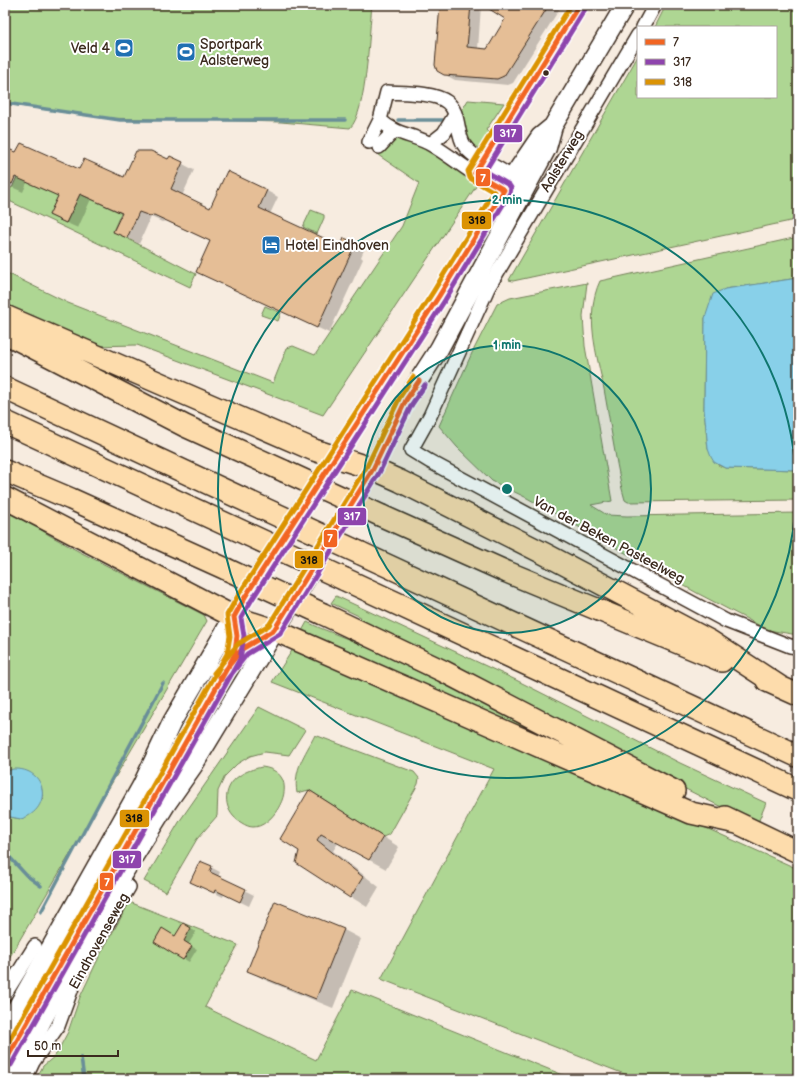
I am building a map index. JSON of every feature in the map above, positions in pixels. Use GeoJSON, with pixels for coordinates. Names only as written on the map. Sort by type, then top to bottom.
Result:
{"type":"FeatureCollection","features":[{"type":"Feature","properties":{"kind":"highway"},"geometry":{"type":"LineString","coordinates":[[5,316],[314,450],[400,481],[545,554],[710,641],[779,686]]}},
{"type":"Feature","properties":{"kind":"highway"},"geometry":{"type":"LineString","coordinates":[[5,333],[178,422],[382,516],[507,572],[683,644],[798,695]]}},
{"type":"Feature","properties":{"kind":"highway"},"geometry":{"type":"LineString","coordinates":[[5,388],[798,756]]}},
{"type":"Feature","properties":{"kind":"highway"},"geometry":{"type":"LineString","coordinates":[[5,422],[798,790]]}},
{"type":"Feature","properties":{"kind":"highway"},"geometry":{"type":"LineString","coordinates":[[5,471],[78,502],[226,569],[443,671],[737,823],[798,852]]}},
{"type":"Feature","properties":{"kind":"highway"},"geometry":{"type":"LineString","coordinates":[[5,498],[234,617],[274,630],[690,813],[737,823]]}},
{"type":"Feature","properties":{"kind":"main road","name":"Aalsterweg"},"geometry":{"type":"LineString","coordinates":[[5,1028],[141,787],[172,722],[216,646],[334,457],[438,296],[512,187],[540,137],[553,126],[625,5]]}},
{"type":"Feature","properties":{"kind":"main road","name":"Aalsterweg"},"geometry":{"type":"LineString","coordinates":[[250,671],[373,470],[406,400],[439,349],[459,310],[512,187]]}},
{"type":"Feature","properties":{"kind":"main road","name":"Eindhovenseweg"},"geometry":{"type":"LineString","coordinates":[[11,1079],[106,901],[167,803],[193,766],[250,671]]}},
{"type":"Feature","properties":{"kind":"street"},"geometry":{"type":"LineString","coordinates":[[644,26],[655,5]]}},
{"type":"Feature","properties":{"kind":"street","name":"Aalsterweg"},"geometry":{"type":"LineString","coordinates":[[411,450],[430,416],[488,288],[637,37]]}},
{"type":"Feature","properties":{"kind":"street"},"geometry":{"type":"LineString","coordinates":[[394,131],[374,145],[387,92],[439,98],[448,103],[455,115],[464,146],[483,160],[512,187]]}},
{"type":"Feature","properties":{"kind":"street"},"geometry":{"type":"LineString","coordinates":[[430,144],[444,133],[455,115]]}},
{"type":"Feature","properties":{"kind":"street"},"geometry":{"type":"LineString","coordinates":[[380,120],[394,131],[430,144],[512,187]]}},
{"type":"Feature","properties":{"kind":"street","name":"Aalsterweg"},"geometry":{"type":"LineString","coordinates":[[459,310],[476,295],[488,288]]}},
{"type":"Feature","properties":{"kind":"street","name":"Van der Beken Pasteelweg"},"geometry":{"type":"LineString","coordinates":[[411,450],[449,472],[726,620],[790,646],[798,647]]}},
{"type":"Feature","properties":{"kind":"street","name":"Eindhovenseweg"},"geometry":{"type":"LineString","coordinates":[[25,1079],[33,1062],[58,1026],[73,985],[82,967],[129,887]]}},
{"type":"Feature","properties":{"kind":"street"},"geometry":{"type":"LineString","coordinates":[[5,994],[35,946]]}},
{"type":"Feature","properties":{"kind":"green space","name":"Sportpark Aalsterweg"},"geometry":{"type":"Polygon","coordinates":[[[5,5],[372,5],[364,89],[360,106],[356,119],[350,128],[281,122],[103,118],[5,104],[5,5]]]}},
{"type":"Feature","properties":{"kind":"green space"},"geometry":{"type":"Polygon","coordinates":[[[666,5],[798,5],[797,203],[795,220],[513,281],[509,280],[637,58],[637,98],[777,98],[777,26],[656,26],[666,5]]]}},
{"type":"Feature","properties":{"kind":"green space"},"geometry":{"type":"Polygon","coordinates":[[[468,100],[504,103],[486,130],[490,134],[478,152],[470,147],[459,115],[468,100]]]}},
{"type":"Feature","properties":{"kind":"green space"},"geometry":{"type":"Polygon","coordinates":[[[396,137],[416,141],[479,182],[323,415],[137,345],[93,346],[5,309],[5,272],[68,303],[273,383],[287,348],[293,346],[315,355],[402,226],[419,183],[378,155],[381,149],[396,137]]]}},
{"type":"Feature","properties":{"kind":"green space"},"geometry":{"type":"Polygon","coordinates":[[[17,177],[59,195],[49,215],[66,223],[80,194],[121,213],[113,231],[196,274],[190,287],[5,199],[5,185],[12,188],[17,177]]]}},
{"type":"Feature","properties":{"kind":"green space"},"geometry":{"type":"Polygon","coordinates":[[[311,210],[324,215],[317,234],[303,227],[311,210]]]}},
{"type":"Feature","properties":{"kind":"green space"},"geometry":{"type":"Polygon","coordinates":[[[798,237],[798,278],[725,289],[705,318],[704,409],[708,449],[718,465],[725,468],[798,470],[798,500],[628,502],[625,500],[622,489],[593,335],[593,307],[595,294],[600,281],[798,237]]]}},
{"type":"Feature","properties":{"kind":"green space"},"geometry":{"type":"Polygon","coordinates":[[[587,283],[583,316],[585,346],[612,501],[591,505],[607,515],[627,516],[798,513],[798,635],[768,630],[697,593],[527,498],[492,481],[457,447],[439,426],[472,353],[497,304],[510,298],[587,283]]]}},
{"type":"Feature","properties":{"kind":"green space"},"geometry":{"type":"Polygon","coordinates":[[[265,306],[281,313],[278,321],[261,315],[265,306]]]}},
{"type":"Feature","properties":{"kind":"green space"},"geometry":{"type":"Polygon","coordinates":[[[5,506],[49,535],[78,551],[204,615],[207,621],[5,965],[5,816],[21,819],[43,798],[41,786],[7,771],[5,772],[5,506]]]}},
{"type":"Feature","properties":{"kind":"green space"},"geometry":{"type":"Polygon","coordinates":[[[336,596],[516,680],[680,763],[766,803],[757,825],[357,623],[361,617],[331,603],[336,596]]]}},
{"type":"Feature","properties":{"kind":"green space"},"geometry":{"type":"Polygon","coordinates":[[[307,622],[357,643],[433,679],[637,781],[302,631],[307,622]]]}},
{"type":"Feature","properties":{"kind":"green space"},"geometry":{"type":"Polygon","coordinates":[[[293,649],[338,664],[798,869],[798,1079],[637,1079],[381,979],[494,769],[272,682],[293,649]]]}},
{"type":"Feature","properties":{"kind":"green space"},"geometry":{"type":"Polygon","coordinates":[[[259,707],[305,730],[289,755],[265,752],[250,756],[237,764],[225,776],[218,791],[217,816],[197,839],[166,892],[144,881],[181,819],[259,707]]]}},
{"type":"Feature","properties":{"kind":"green space"},"geometry":{"type":"Polygon","coordinates":[[[315,735],[414,772],[419,778],[418,784],[390,834],[383,837],[309,790],[297,793],[296,784],[298,769],[315,735]]]}},
{"type":"Feature","properties":{"kind":"green space"},"geometry":{"type":"Polygon","coordinates":[[[262,767],[275,771],[282,779],[284,789],[282,800],[270,819],[262,825],[250,827],[236,819],[231,813],[228,807],[227,794],[233,781],[239,776],[250,770],[262,767]]]}},
{"type":"Feature","properties":{"kind":"green space"},"geometry":{"type":"Polygon","coordinates":[[[132,903],[238,945],[205,1007],[316,1060],[352,990],[573,1079],[36,1079],[43,1066],[55,1056],[68,1032],[80,997],[100,955],[128,905],[132,903]]]}},
{"type":"Feature","properties":{"kind":"water"},"geometry":{"type":"Polygon","coordinates":[[[798,278],[798,470],[725,468],[714,462],[708,449],[704,409],[705,318],[713,294],[725,289],[798,278]]]}},
{"type":"Feature","properties":{"kind":"water"},"geometry":{"type":"Polygon","coordinates":[[[13,769],[24,770],[33,775],[39,781],[42,790],[42,798],[38,807],[32,814],[21,819],[5,816],[5,772],[13,769]]]}},
{"type":"Feature","properties":{"kind":"building"},"geometry":{"type":"Polygon","coordinates":[[[440,5],[471,5],[467,47],[487,49],[505,19],[483,5],[549,5],[504,76],[497,79],[444,75],[437,71],[435,65],[440,5]]]}},
{"type":"Feature","properties":{"kind":"building"},"geometry":{"type":"Polygon","coordinates":[[[21,143],[79,169],[84,159],[124,177],[136,151],[151,151],[168,159],[170,156],[183,162],[171,189],[210,208],[227,171],[267,190],[259,208],[341,246],[344,238],[354,242],[350,250],[352,251],[317,328],[196,272],[210,241],[154,215],[150,216],[139,212],[127,238],[113,232],[122,213],[80,194],[66,223],[49,215],[58,196],[15,177],[12,184],[5,181],[5,156],[8,149],[16,152],[21,143]]]}},
{"type":"Feature","properties":{"kind":"building"},"geometry":{"type":"Polygon","coordinates":[[[309,790],[383,837],[369,860],[321,834],[317,840],[363,877],[350,898],[296,863],[299,851],[280,839],[309,790]]]}},
{"type":"Feature","properties":{"kind":"building"},"geometry":{"type":"Polygon","coordinates":[[[200,861],[212,866],[210,872],[246,889],[240,902],[215,890],[214,893],[190,882],[200,861]]]}},
{"type":"Feature","properties":{"kind":"building"},"geometry":{"type":"Polygon","coordinates":[[[275,901],[344,929],[316,999],[247,971],[275,901]]]}},
{"type":"Feature","properties":{"kind":"building"},"geometry":{"type":"Polygon","coordinates":[[[183,923],[191,928],[184,941],[192,946],[183,960],[154,942],[162,928],[175,936],[183,923]]]}},
{"type":"Feature","properties":{"kind":"waterway"},"geometry":{"type":"LineString","coordinates":[[5,103],[120,120],[345,120]]}},
{"type":"Feature","properties":{"kind":"waterway"},"geometry":{"type":"LineString","coordinates":[[398,120],[443,120]]}},
{"type":"Feature","properties":{"kind":"waterway"},"geometry":{"type":"LineString","coordinates":[[41,912],[163,683]]}},
{"type":"Feature","properties":{"kind":"waterway"},"geometry":{"type":"LineString","coordinates":[[5,852],[26,875],[41,886]]}},
{"type":"Feature","properties":{"kind":"waterway"},"geometry":{"type":"LineString","coordinates":[[81,1057],[84,1079]]}},
{"type":"Feature","properties":{"kind":"transit line","name":"318"},"geometry":{"type":"LineString","coordinates":[[5,1048],[227,654],[230,636],[227,615],[433,292],[494,192],[470,178],[468,171],[571,5]]}},
{"type":"Feature","properties":{"kind":"transit line","name":"7"},"geometry":{"type":"LineString","coordinates":[[5,1062],[234,656],[237,636],[234,617],[245,597],[439,296],[504,190],[475,173],[579,5]]}},
{"type":"Feature","properties":{"kind":"transit line","name":"317"},"geometry":{"type":"LineString","coordinates":[[11,1065],[240,659],[244,636],[241,618],[445,300],[510,193],[511,188],[509,185],[485,171],[585,9]]}},
{"type":"Feature","properties":{"kind":"transit line","name":"318"},"geometry":{"type":"LineString","coordinates":[[214,673],[238,644],[269,625],[367,466],[400,397],[413,377]]}},
{"type":"Feature","properties":{"kind":"transit line","name":"7"},"geometry":{"type":"LineString","coordinates":[[220,677],[242,649],[274,630],[373,469],[406,400],[419,381]]}},
{"type":"Feature","properties":{"kind":"transit line","name":"317"},"geometry":{"type":"LineString","coordinates":[[226,681],[247,654],[280,634],[379,473],[412,404],[425,385]]}},
{"type":"Feature","properties":{"kind":"place","name":"Veld 4"},"geometry":{"type":"Point","coordinates":[124,48]}},
{"type":"Feature","properties":{"kind":"place","name":"Sportpark Aalsterweg"},"geometry":{"type":"Point","coordinates":[186,52]}},
{"type":"Feature","properties":{"kind":"place","name":"Hotel Eindhoven"},"geometry":{"type":"Point","coordinates":[271,245]}}]}
